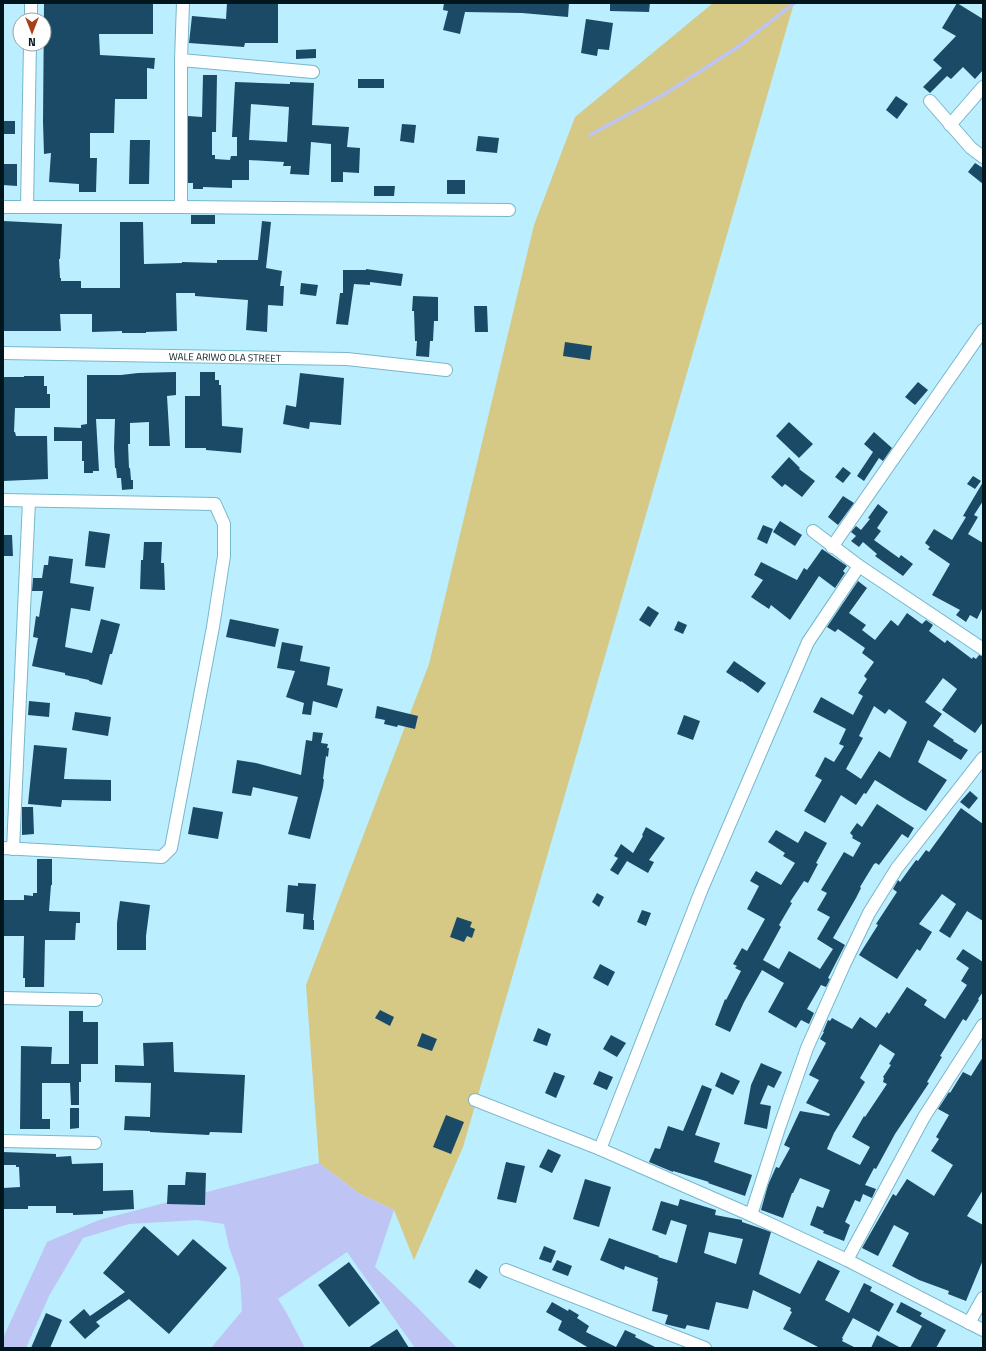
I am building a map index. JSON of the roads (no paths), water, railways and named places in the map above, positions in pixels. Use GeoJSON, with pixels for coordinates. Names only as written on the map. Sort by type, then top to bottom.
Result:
{"type":"FeatureCollection","features":[{"type":"Feature","properties":{"kind":"street"},"geometry":{"type":"LineString","coordinates":[[181,206],[181,60],[183,3]]}},
{"type":"Feature","properties":{"kind":"street"},"geometry":{"type":"LineString","coordinates":[[27,207],[30,52]]}},
{"type":"Feature","properties":{"kind":"street"},"geometry":{"type":"LineString","coordinates":[[181,60],[313,72]]}},
{"type":"Feature","properties":{"kind":"street"},"geometry":{"type":"LineString","coordinates":[[950,125],[983,87]]}},
{"type":"Feature","properties":{"kind":"street"},"geometry":{"type":"LineString","coordinates":[[930,101],[971,148],[983,157]]}},
{"type":"Feature","properties":{"kind":"street"},"geometry":{"type":"LineString","coordinates":[[3,207],[181,206],[509,210]]}},
{"type":"Feature","properties":{"kind":"street"},"geometry":{"type":"LineString","coordinates":[[832,547],[983,330]]}},
{"type":"Feature","properties":{"kind":"street","name":"WALE ARIWO OLA STREET"},"geometry":{"type":"LineString","coordinates":[[3,353],[347,359],[446,370]]}},
{"type":"Feature","properties":{"kind":"street"},"geometry":{"type":"LineString","coordinates":[[3,500],[214,504],[224,524],[224,556],[211,635],[171,848],[162,857],[8,849],[29,501]]}},
{"type":"Feature","properties":{"kind":"street"},"geometry":{"type":"LineString","coordinates":[[813,531],[832,547],[859,566],[983,649]]}},
{"type":"Feature","properties":{"kind":"street"},"geometry":{"type":"LineString","coordinates":[[600,1149],[701,891],[808,642],[859,566]]}},
{"type":"Feature","properties":{"kind":"street"},"geometry":{"type":"LineString","coordinates":[[751,1215],[807,1048],[844,964],[866,920],[897,868],[983,758]]}},
{"type":"Feature","properties":{"kind":"street"},"geometry":{"type":"LineString","coordinates":[[3,998],[96,1000]]}},
{"type":"Feature","properties":{"kind":"street"},"geometry":{"type":"LineString","coordinates":[[847,1260],[924,1117],[983,1025]]}},
{"type":"Feature","properties":{"kind":"street"},"geometry":{"type":"LineString","coordinates":[[475,1100],[600,1149],[751,1215],[847,1260],[983,1330]]}},
{"type":"Feature","properties":{"kind":"street"},"geometry":{"type":"LineString","coordinates":[[3,1140],[95,1143]]}},
{"type":"Feature","properties":{"kind":"street"},"geometry":{"type":"LineString","coordinates":[[506,1270],[705,1348]]}},
{"type":"Feature","properties":{"kind":"street"},"geometry":{"type":"LineString","coordinates":[[969,1324],[983,1298]]}},
{"type":"Feature","properties":{"kind":"water"},"geometry":{"type":"Polygon","coordinates":[[[319,1163],[360,1194],[394,1210],[375,1267],[457,1348],[415,1348],[347,1252],[278,1299],[305,1348],[211,1348],[242,1311],[240,1278],[229,1247],[224,1224],[197,1220],[129,1224],[83,1238],[49,1296],[26,1348],[3,1348],[3,1338],[47,1242],[99,1220],[319,1163]]]}},
{"type":"Feature","properties":{"kind":"waterway"},"geometry":{"type":"LineString","coordinates":[[590,135],[663,95],[738,47],[794,3]]}}]}
